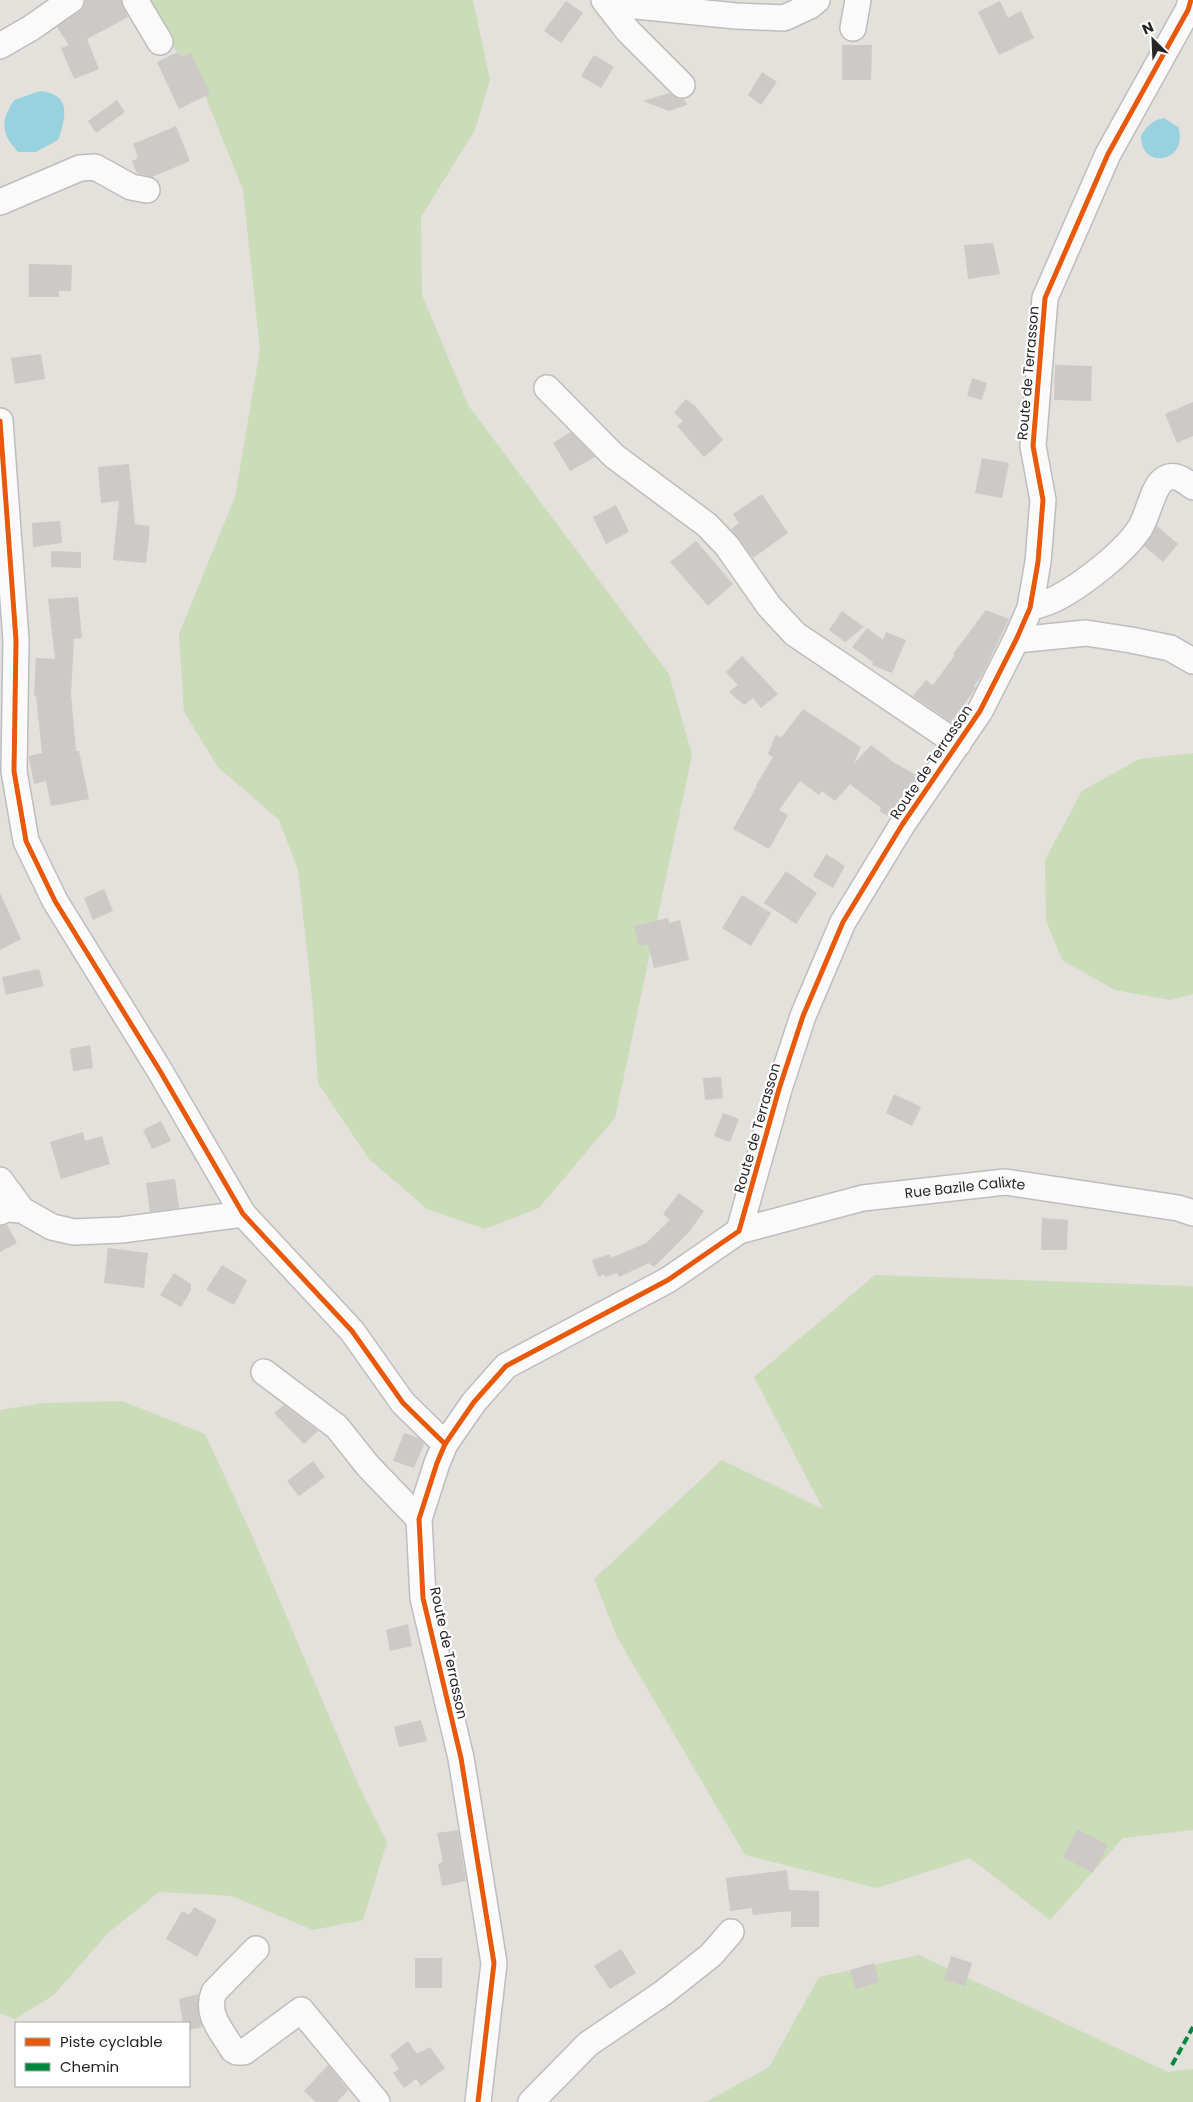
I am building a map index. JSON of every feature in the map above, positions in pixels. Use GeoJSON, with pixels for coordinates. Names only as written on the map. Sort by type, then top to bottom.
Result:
{"type":"FeatureCollection","features":[{"type":"Feature","properties":{"kind":"street"},"geometry":{"type":"LineString","coordinates":[[0,46],[31,28],[71,0]]}},
{"type":"Feature","properties":{"kind":"street"},"geometry":{"type":"LineString","coordinates":[[134,0],[160,42]]}},
{"type":"Feature","properties":{"kind":"street"},"geometry":{"type":"LineString","coordinates":[[605,2],[736,16],[784,18],[810,6],[817,0]]}},
{"type":"Feature","properties":{"kind":"street"},"geometry":{"type":"LineString","coordinates":[[853,28],[858,0]]}},
{"type":"Feature","properties":{"kind":"street","name":"Route de Terrasson"},"geometry":{"type":"LineString","coordinates":[[478,2102],[494,1963],[461,1758],[423,1598],[419,1518],[445,1444],[474,1402],[506,1366],[668,1280],[739,1231],[779,1089],[803,1016],[843,922],[902,825],[980,711],[1030,608],[1038,562],[1043,500],[1033,446],[1045,298],[1108,154],[1188,10],[1191,0]]}},
{"type":"Feature","properties":{"kind":"street"},"geometry":{"type":"LineString","coordinates":[[605,2],[628,31],[682,85]]}},
{"type":"Feature","properties":{"kind":"street"},"geometry":{"type":"LineString","coordinates":[[0,202],[80,168],[95,167],[131,187],[147,190]]}},
{"type":"Feature","properties":{"kind":"street"},"geometry":{"type":"LineString","coordinates":[[547,388],[614,456],[707,525],[727,546],[769,606],[795,634],[958,744]]}},
{"type":"Feature","properties":{"kind":"street"},"geometry":{"type":"LineString","coordinates":[[0,421],[16,640],[14,771],[26,841],[55,901],[160,1071],[243,1214],[352,1331],[403,1402],[445,1444]]}},
{"type":"Feature","properties":{"kind":"street"},"geometry":{"type":"LineString","coordinates":[[1030,608],[1054,600],[1074,587],[1124,547],[1140,528],[1158,486],[1163,480],[1172,476],[1183,478],[1193,487]]}},
{"type":"Feature","properties":{"kind":"street"},"geometry":{"type":"LineString","coordinates":[[1016,640],[1086,633],[1170,648],[1193,661]]}},
{"type":"Feature","properties":{"kind":"street"},"geometry":{"type":"LineString","coordinates":[[0,1180],[11,1211],[34,1218],[52,1227],[74,1232],[121,1230],[243,1214]]}},
{"type":"Feature","properties":{"kind":"street","name":"Rue Bazile Calixte"},"geometry":{"type":"LineString","coordinates":[[739,1231],[863,1198],[1005,1182],[1178,1208],[1193,1213]]}},
{"type":"Feature","properties":{"kind":"street"},"geometry":{"type":"LineString","coordinates":[[264,1372],[337,1427],[368,1466],[419,1518]]}},
{"type":"Feature","properties":{"kind":"street"},"geometry":{"type":"LineString","coordinates":[[531,2102],[588,2044],[638,2012],[670,1988],[711,1955],[731,1932]]}},
{"type":"Feature","properties":{"kind":"street"},"geometry":{"type":"LineString","coordinates":[[256,1949],[214,1992],[211,2001],[211,2014],[233,2050],[244,2052],[301,2010],[377,2102]]}},
{"type":"Feature","properties":{"kind":"green space"},"geometry":{"type":"Polygon","coordinates":[[[139,0],[473,0],[490,80],[475,130],[421,217],[422,295],[468,405],[669,674],[692,755],[615,1118],[539,1208],[485,1229],[427,1209],[369,1159],[318,1083],[313,1007],[298,870],[279,820],[218,767],[184,712],[179,634],[235,497],[260,350],[243,190],[200,83],[139,0]]]}},
{"type":"Feature","properties":{"kind":"green space"},"geometry":{"type":"Polygon","coordinates":[[[1193,753],[1193,994],[1170,1000],[1115,990],[1062,960],[1046,920],[1045,860],[1082,791],[1139,759],[1193,753]]]}},
{"type":"Feature","properties":{"kind":"green space"},"geometry":{"type":"Polygon","coordinates":[[[875,1275],[1193,1287],[1193,1830],[1123,1838],[1050,1920],[970,1858],[877,1888],[745,1855],[617,1637],[594,1579],[722,1460],[823,1509],[754,1377],[875,1275]]]}},
{"type":"Feature","properties":{"kind":"green space"},"geometry":{"type":"Polygon","coordinates":[[[122,1401],[205,1434],[251,1533],[358,1784],[387,1842],[363,1920],[313,1930],[232,1896],[159,1892],[107,1934],[54,1995],[15,2019],[0,2013],[0,1410],[44,1403],[122,1401]]]}},
{"type":"Feature","properties":{"kind":"green space"},"geometry":{"type":"Polygon","coordinates":[[[919,1955],[1168,2072],[1193,2069],[1193,2102],[706,2102],[769,2067],[819,1977],[919,1955]]]}},
{"type":"Feature","properties":{"kind":"water"},"geometry":{"type":"Polygon","coordinates":[[[40,91],[50,93],[62,102],[64,115],[58,140],[36,152],[18,152],[5,132],[4,126],[7,114],[14,100],[40,91]]]}},
{"type":"Feature","properties":{"kind":"water"},"geometry":{"type":"Polygon","coordinates":[[[1164,118],[1178,127],[1180,139],[1177,148],[1172,154],[1164,158],[1156,158],[1148,155],[1143,147],[1141,136],[1150,124],[1164,118]]]}},
{"type":"Feature","properties":{"kind":"building"},"geometry":{"type":"Polygon","coordinates":[[[85,0],[121,0],[128,17],[87,39],[99,69],[74,79],[61,48],[69,45],[57,27],[80,11],[84,6],[85,0]]]}},
{"type":"Feature","properties":{"kind":"building"},"geometry":{"type":"Polygon","coordinates":[[[566,1],[583,13],[561,43],[544,31],[566,1]]]}},
{"type":"Feature","properties":{"kind":"building"},"geometry":{"type":"Polygon","coordinates":[[[1000,1],[1008,18],[1021,11],[1034,38],[999,55],[978,12],[1000,1]]]}},
{"type":"Feature","properties":{"kind":"building"},"geometry":{"type":"Polygon","coordinates":[[[842,45],[872,45],[871,80],[842,80],[842,45]]]}},
{"type":"Feature","properties":{"kind":"building"},"geometry":{"type":"Polygon","coordinates":[[[178,52],[181,57],[191,53],[210,94],[179,109],[157,62],[178,52]]]}},
{"type":"Feature","properties":{"kind":"building"},"geometry":{"type":"Polygon","coordinates":[[[594,55],[614,67],[601,88],[581,76],[594,55]]]}},
{"type":"Feature","properties":{"kind":"building"},"geometry":{"type":"Polygon","coordinates":[[[762,72],[777,82],[761,105],[748,95],[762,72]]]}},
{"type":"Feature","properties":{"kind":"building"},"geometry":{"type":"Polygon","coordinates":[[[669,93],[678,99],[684,99],[687,105],[669,111],[643,101],[669,93]]]}},
{"type":"Feature","properties":{"kind":"building"},"geometry":{"type":"Polygon","coordinates":[[[117,100],[125,112],[96,133],[88,121],[117,100]]]}},
{"type":"Feature","properties":{"kind":"building"},"geometry":{"type":"Polygon","coordinates":[[[176,126],[190,161],[152,177],[137,173],[132,161],[138,158],[133,144],[176,126]]]}},
{"type":"Feature","properties":{"kind":"building"},"geometry":{"type":"Polygon","coordinates":[[[993,243],[1000,274],[968,279],[964,245],[993,243]]]}},
{"type":"Feature","properties":{"kind":"building"},"geometry":{"type":"Polygon","coordinates":[[[29,264],[72,265],[71,291],[59,291],[59,297],[29,297],[29,264]]]}},
{"type":"Feature","properties":{"kind":"building"},"geometry":{"type":"Polygon","coordinates":[[[41,354],[45,379],[15,384],[11,358],[41,354]]]}},
{"type":"Feature","properties":{"kind":"building"},"geometry":{"type":"Polygon","coordinates":[[[1055,365],[1092,366],[1091,401],[1054,400],[1055,365]]]}},
{"type":"Feature","properties":{"kind":"building"},"geometry":{"type":"Polygon","coordinates":[[[972,378],[987,383],[982,400],[967,396],[972,378]]]}},
{"type":"Feature","properties":{"kind":"building"},"geometry":{"type":"Polygon","coordinates":[[[686,399],[695,406],[723,440],[704,457],[677,426],[683,421],[674,413],[686,399]]]}},
{"type":"Feature","properties":{"kind":"building"},"geometry":{"type":"Polygon","coordinates":[[[1193,402],[1193,436],[1177,443],[1165,414],[1193,402]]]}},
{"type":"Feature","properties":{"kind":"building"},"geometry":{"type":"Polygon","coordinates":[[[571,432],[595,457],[570,471],[553,443],[571,432]]]}},
{"type":"Feature","properties":{"kind":"building"},"geometry":{"type":"Polygon","coordinates":[[[982,458],[1009,463],[1002,498],[975,493],[982,458]]]}},
{"type":"Feature","properties":{"kind":"building"},"geometry":{"type":"Polygon","coordinates":[[[129,464],[135,524],[150,526],[146,563],[113,560],[119,501],[101,503],[98,467],[129,464]]]}},
{"type":"Feature","properties":{"kind":"building"},"geometry":{"type":"Polygon","coordinates":[[[762,494],[788,533],[753,558],[731,529],[739,523],[733,514],[762,494]]]}},
{"type":"Feature","properties":{"kind":"building"},"geometry":{"type":"Polygon","coordinates":[[[616,505],[629,532],[606,544],[593,517],[616,505]]]}},
{"type":"Feature","properties":{"kind":"building"},"geometry":{"type":"Polygon","coordinates":[[[60,521],[62,543],[33,547],[32,523],[60,521]]]}},
{"type":"Feature","properties":{"kind":"building"},"geometry":{"type":"Polygon","coordinates":[[[1157,526],[1178,544],[1163,562],[1144,546],[1157,526]]]}},
{"type":"Feature","properties":{"kind":"building"},"geometry":{"type":"Polygon","coordinates":[[[696,541],[733,584],[708,606],[670,562],[696,541]]]}},
{"type":"Feature","properties":{"kind":"building"},"geometry":{"type":"Polygon","coordinates":[[[51,551],[81,552],[81,568],[51,567],[51,551]]]}},
{"type":"Feature","properties":{"kind":"building"},"geometry":{"type":"Polygon","coordinates":[[[78,597],[82,638],[74,639],[71,694],[76,751],[79,751],[89,799],[51,806],[46,781],[34,784],[29,758],[29,756],[42,753],[36,696],[34,696],[36,658],[55,659],[48,599],[78,597]]]}},
{"type":"Feature","properties":{"kind":"building"},"geometry":{"type":"Polygon","coordinates":[[[986,610],[1009,619],[982,675],[974,686],[976,688],[951,722],[913,696],[926,680],[933,685],[955,655],[953,654],[986,610]]]}},
{"type":"Feature","properties":{"kind":"building"},"geometry":{"type":"Polygon","coordinates":[[[842,611],[864,627],[845,642],[829,630],[842,611]]]}},
{"type":"Feature","properties":{"kind":"building"},"geometry":{"type":"Polygon","coordinates":[[[867,628],[883,640],[886,632],[906,640],[892,673],[872,665],[873,662],[852,647],[867,628]]]}},
{"type":"Feature","properties":{"kind":"building"},"geometry":{"type":"Polygon","coordinates":[[[742,656],[778,694],[761,708],[753,698],[744,705],[729,692],[738,685],[726,672],[742,656]]]}},
{"type":"Feature","properties":{"kind":"building"},"geometry":{"type":"Polygon","coordinates":[[[803,709],[861,747],[853,765],[871,745],[893,762],[918,776],[890,817],[879,811],[881,808],[850,784],[835,801],[822,791],[819,795],[800,781],[779,810],[788,815],[769,849],[733,829],[773,757],[768,754],[776,734],[781,738],[803,709]]]}},
{"type":"Feature","properties":{"kind":"building"},"geometry":{"type":"Polygon","coordinates":[[[826,854],[845,866],[833,888],[813,876],[826,854]]]}},
{"type":"Feature","properties":{"kind":"building"},"geometry":{"type":"Polygon","coordinates":[[[786,871],[817,893],[796,924],[764,903],[786,871]]]}},
{"type":"Feature","properties":{"kind":"building"},"geometry":{"type":"Polygon","coordinates":[[[104,889],[113,911],[93,920],[84,898],[104,889]]]}},
{"type":"Feature","properties":{"kind":"building"},"geometry":{"type":"Polygon","coordinates":[[[0,893],[21,939],[0,950],[0,893]]]}},
{"type":"Feature","properties":{"kind":"building"},"geometry":{"type":"Polygon","coordinates":[[[742,895],[771,913],[751,946],[722,928],[742,895]]]}},
{"type":"Feature","properties":{"kind":"building"},"geometry":{"type":"Polygon","coordinates":[[[668,918],[669,923],[680,920],[689,960],[654,968],[648,944],[639,946],[634,926],[668,918]]]}},
{"type":"Feature","properties":{"kind":"building"},"geometry":{"type":"Polygon","coordinates":[[[39,969],[44,986],[6,995],[2,977],[39,969]]]}},
{"type":"Feature","properties":{"kind":"building"},"geometry":{"type":"Polygon","coordinates":[[[90,1045],[93,1068],[73,1071],[70,1049],[90,1045]]]}},
{"type":"Feature","properties":{"kind":"building"},"geometry":{"type":"Polygon","coordinates":[[[721,1077],[723,1098],[705,1100],[703,1078],[721,1077]]]}},
{"type":"Feature","properties":{"kind":"building"},"geometry":{"type":"Polygon","coordinates":[[[894,1094],[921,1107],[912,1126],[886,1113],[894,1094]]]}},
{"type":"Feature","properties":{"kind":"building"},"geometry":{"type":"Polygon","coordinates":[[[723,1113],[739,1119],[730,1142],[714,1136],[723,1113]]]}},
{"type":"Feature","properties":{"kind":"building"},"geometry":{"type":"Polygon","coordinates":[[[161,1121],[171,1141],[152,1149],[143,1130],[161,1121]]]}},
{"type":"Feature","properties":{"kind":"building"},"geometry":{"type":"Polygon","coordinates":[[[83,1132],[85,1141],[102,1136],[110,1164],[61,1179],[50,1142],[83,1132]]]}},
{"type":"Feature","properties":{"kind":"building"},"geometry":{"type":"Polygon","coordinates":[[[175,1179],[179,1208],[150,1212],[146,1183],[175,1179]]]}},
{"type":"Feature","properties":{"kind":"building"},"geometry":{"type":"Polygon","coordinates":[[[679,1193],[704,1211],[690,1231],[654,1267],[649,1263],[619,1277],[617,1273],[605,1277],[604,1274],[598,1277],[592,1260],[610,1254],[611,1258],[646,1243],[670,1220],[663,1214],[679,1193]]]}},
{"type":"Feature","properties":{"kind":"building"},"geometry":{"type":"Polygon","coordinates":[[[1042,1218],[1068,1220],[1067,1250],[1041,1250],[1042,1218]]]}},
{"type":"Feature","properties":{"kind":"building"},"geometry":{"type":"Polygon","coordinates":[[[7,1225],[17,1243],[0,1252],[0,1226],[7,1225]]]}},
{"type":"Feature","properties":{"kind":"building"},"geometry":{"type":"Polygon","coordinates":[[[108,1248],[148,1253],[144,1288],[104,1283],[108,1248]]]}},
{"type":"Feature","properties":{"kind":"building"},"geometry":{"type":"Polygon","coordinates":[[[222,1265],[247,1280],[234,1305],[206,1290],[222,1265]]]}},
{"type":"Feature","properties":{"kind":"building"},"geometry":{"type":"Polygon","coordinates":[[[174,1273],[191,1284],[191,1290],[181,1307],[160,1295],[174,1273]]]}},
{"type":"Feature","properties":{"kind":"building"},"geometry":{"type":"Polygon","coordinates":[[[284,1405],[318,1431],[304,1444],[274,1413],[284,1405]]]}},
{"type":"Feature","properties":{"kind":"building"},"geometry":{"type":"Polygon","coordinates":[[[404,1433],[419,1438],[424,1444],[414,1468],[393,1461],[404,1433]]]}},
{"type":"Feature","properties":{"kind":"building"},"geometry":{"type":"Polygon","coordinates":[[[313,1461],[325,1477],[299,1496],[287,1481],[313,1461]]]}},
{"type":"Feature","properties":{"kind":"building"},"geometry":{"type":"Polygon","coordinates":[[[408,1624],[412,1646],[390,1651],[386,1630],[408,1624]]]}},
{"type":"Feature","properties":{"kind":"building"},"geometry":{"type":"Polygon","coordinates":[[[421,1720],[427,1741],[399,1747],[394,1727],[421,1720]]]}},
{"type":"Feature","properties":{"kind":"building"},"geometry":{"type":"Polygon","coordinates":[[[1077,1829],[1108,1845],[1093,1873],[1063,1857],[1077,1829]]]}},
{"type":"Feature","properties":{"kind":"building"},"geometry":{"type":"Polygon","coordinates":[[[458,1830],[466,1881],[442,1886],[438,1864],[443,1862],[437,1833],[458,1830]]]}},
{"type":"Feature","properties":{"kind":"building"},"geometry":{"type":"Polygon","coordinates":[[[787,1870],[789,1890],[819,1891],[819,1927],[791,1927],[791,1911],[753,1915],[752,1908],[730,1911],[726,1878],[787,1870]]]}},
{"type":"Feature","properties":{"kind":"building"},"geometry":{"type":"Polygon","coordinates":[[[194,1907],[217,1920],[197,1957],[166,1939],[182,1911],[189,1915],[194,1907]]]}},
{"type":"Feature","properties":{"kind":"building"},"geometry":{"type":"Polygon","coordinates":[[[621,1949],[636,1973],[610,1989],[594,1966],[621,1949]]]}},
{"type":"Feature","properties":{"kind":"building"},"geometry":{"type":"Polygon","coordinates":[[[951,1956],[972,1963],[965,1986],[944,1980],[951,1956]]]}},
{"type":"Feature","properties":{"kind":"building"},"geometry":{"type":"Polygon","coordinates":[[[415,1958],[442,1958],[442,1988],[415,1988],[415,1958]]]}},
{"type":"Feature","properties":{"kind":"building"},"geometry":{"type":"Polygon","coordinates":[[[874,1963],[879,1982],[856,1989],[850,1970],[874,1963]]]}},
{"type":"Feature","properties":{"kind":"building"},"geometry":{"type":"Polygon","coordinates":[[[198,1994],[198,2011],[202,2027],[190,2030],[190,2022],[183,2022],[179,1999],[198,1994]]]}},
{"type":"Feature","properties":{"kind":"building"},"geometry":{"type":"Polygon","coordinates":[[[408,2041],[417,2054],[430,2047],[445,2068],[421,2086],[416,2079],[404,2088],[393,2073],[399,2069],[390,2055],[408,2041]]]}},
{"type":"Feature","properties":{"kind":"building"},"geometry":{"type":"Polygon","coordinates":[[[328,2065],[348,2090],[337,2102],[316,2102],[304,2091],[328,2065]]]}},
{"type":"Feature","properties":{"kind":"marked path"},"geometry":{"type":"LineString","coordinates":[[1172,2065],[1193,2027]]}},
{"type":"Feature","properties":{"kind":"cycle path"},"geometry":{"type":"LineString","coordinates":[[478,2102],[494,1963],[461,1758],[423,1598],[419,1519],[437,1463],[445,1444],[474,1402],[506,1366],[668,1280],[739,1231],[779,1089],[803,1016],[843,922],[902,825],[980,711],[1030,608],[1038,562],[1043,500],[1033,446],[1045,298],[1108,154],[1188,10],[1191,0]]}},
{"type":"Feature","properties":{"kind":"cycle path"},"geometry":{"type":"LineString","coordinates":[[0,421],[16,640],[14,771],[26,841],[55,901],[160,1071],[243,1214],[352,1331],[403,1403],[445,1444]]}}]}
